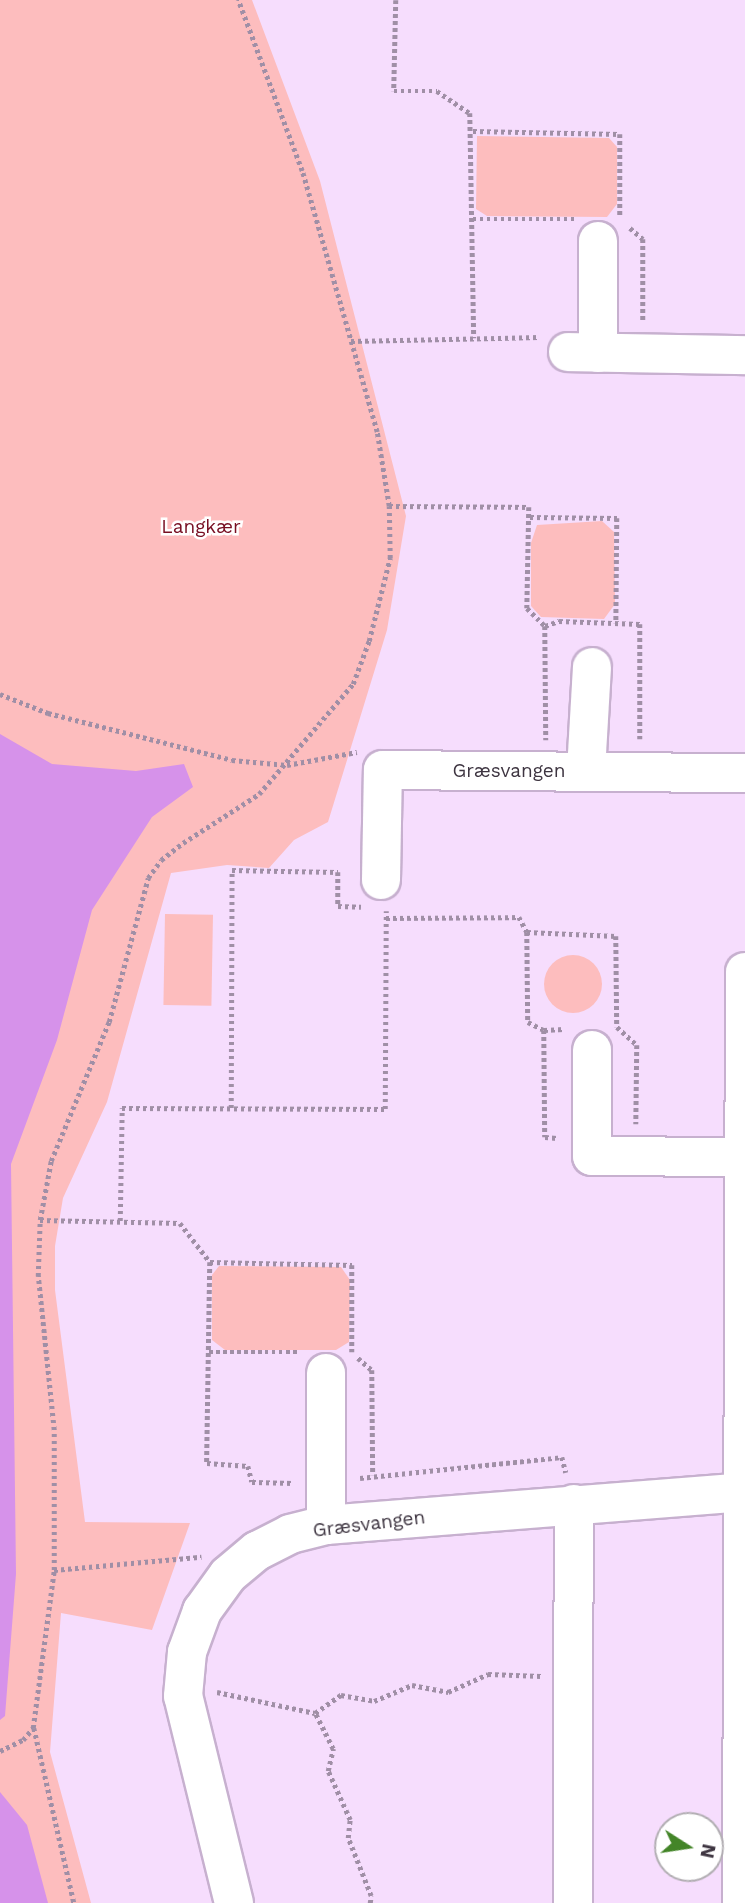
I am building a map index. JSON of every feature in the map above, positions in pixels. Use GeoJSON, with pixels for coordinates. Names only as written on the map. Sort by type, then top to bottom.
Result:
{"type":"FeatureCollection","features":[{"type":"Feature","properties":{"kind":"street"},"geometry":{"type":"LineString","coordinates":[[601,225],[583,352],[745,355]]}},
{"type":"Feature","properties":{"kind":"street"},"geometry":{"type":"LineString","coordinates":[[586,771],[592,667]]}},
{"type":"Feature","properties":{"kind":"street"},"geometry":{"type":"LineString","coordinates":[[383,770],[384,894]]}},
{"type":"Feature","properties":{"kind":"street","name":"Græsvangen"},"geometry":{"type":"LineString","coordinates":[[383,770],[745,773]]}},
{"type":"Feature","properties":{"kind":"street"},"geometry":{"type":"LineString","coordinates":[[742,1903],[741,1492],[745,972]]}},
{"type":"Feature","properties":{"kind":"street"},"geometry":{"type":"LineString","coordinates":[[592,1050],[592,1156],[743,1157]]}},
{"type":"Feature","properties":{"kind":"street"},"geometry":{"type":"LineString","coordinates":[[326,1525],[332,1357]]}},
{"type":"Feature","properties":{"kind":"street","name":"Græsvangen"},"geometry":{"type":"LineString","coordinates":[[234,1903],[191,1740],[184,1685],[187,1652],[202,1611],[228,1575],[257,1551],[290,1534],[326,1525],[741,1492]]}},
{"type":"Feature","properties":{"kind":"street"},"geometry":{"type":"LineString","coordinates":[[573,1903],[574,1504]]}},
{"type":"Feature","properties":{"kind":"path"},"geometry":{"type":"LineString","coordinates":[[74,1903],[33,1728],[54,1570],[54,1430],[38,1276],[40,1220],[51,1161],[109,1022],[148,878],[161,860],[243,806],[287,765],[353,684],[369,641],[390,558],[389,506],[377,432],[302,171],[239,0]]}},
{"type":"Feature","properties":{"kind":"path"},"geometry":{"type":"LineString","coordinates":[[397,0],[394,91],[438,91],[470,113],[473,131],[474,338]]}},
{"type":"Feature","properties":{"kind":"path"},"geometry":{"type":"LineString","coordinates":[[473,131],[620,134],[601,225]]}},
{"type":"Feature","properties":{"kind":"path"},"geometry":{"type":"LineString","coordinates":[[473,219],[601,225],[643,239],[643,354]]}},
{"type":"Feature","properties":{"kind":"path"},"geometry":{"type":"LineString","coordinates":[[351,341],[563,337],[583,352]]}},
{"type":"Feature","properties":{"kind":"path"},"geometry":{"type":"LineString","coordinates":[[389,506],[529,507],[527,608],[545,626],[546,771]]}},
{"type":"Feature","properties":{"kind":"path"},"geometry":{"type":"LineString","coordinates":[[529,517],[617,518],[616,623]]}},
{"type":"Feature","properties":{"kind":"path"},"geometry":{"type":"LineString","coordinates":[[0,694],[48,713],[232,760],[287,765],[346,751],[373,754],[383,770]]}},
{"type":"Feature","properties":{"kind":"path"},"geometry":{"type":"LineString","coordinates":[[120,1221],[122,1108],[385,1109],[384,894],[338,906],[338,872],[232,870],[230,1108]]}},
{"type":"Feature","properties":{"kind":"path"},"geometry":{"type":"LineString","coordinates":[[386,918],[519,917],[527,932],[528,1022],[544,1030],[545,1137],[592,1139]]}},
{"type":"Feature","properties":{"kind":"path"},"geometry":{"type":"LineString","coordinates":[[527,932],[616,936],[617,1027],[637,1045],[636,1156]]}},
{"type":"Feature","properties":{"kind":"path"},"geometry":{"type":"LineString","coordinates":[[40,1220],[180,1223],[210,1262],[207,1463],[248,1466],[252,1482],[326,1484],[373,1475],[562,1457],[574,1504]]}},
{"type":"Feature","properties":{"kind":"path"},"geometry":{"type":"LineString","coordinates":[[210,1262],[352,1265],[332,1357]]}},
{"type":"Feature","properties":{"kind":"path"},"geometry":{"type":"LineString","coordinates":[[209,1352],[332,1357],[372,1370],[373,1475]]}},
{"type":"Feature","properties":{"kind":"path"},"geometry":{"type":"LineString","coordinates":[[54,1570],[198,1555]]}},
{"type":"Feature","properties":{"kind":"path"},"geometry":{"type":"LineString","coordinates":[[184,1685],[316,1713],[341,1695],[373,1701],[412,1685],[447,1692],[488,1674],[523,1679],[573,1672]]}},
{"type":"Feature","properties":{"kind":"path"},"geometry":{"type":"LineString","coordinates":[[316,1713],[333,1749],[328,1771],[350,1821],[348,1838],[371,1896],[370,1903]]}},
{"type":"Feature","properties":{"kind":"path"},"geometry":{"type":"LineString","coordinates":[[0,1751],[23,1740],[33,1728]]}},
{"type":"Feature","properties":{"kind":"green space","name":"Langkær"},"geometry":{"type":"Polygon","coordinates":[[[0,0],[252,0],[320,181],[406,516],[387,630],[328,822],[294,840],[269,868],[227,865],[171,873],[107,1102],[63,1198],[55,1246],[55,1290],[85,1522],[190,1523],[152,1630],[61,1613],[50,1752],[91,1903],[0,1903],[0,0]]]}},
{"type":"Feature","properties":{"kind":"green space"},"geometry":{"type":"Polygon","coordinates":[[[477,136],[609,138],[617,147],[617,204],[607,217],[487,216],[476,209],[477,136]]]}},
{"type":"Feature","properties":{"kind":"green space"},"geometry":{"type":"Polygon","coordinates":[[[602,521],[614,532],[615,604],[604,619],[541,617],[531,606],[531,543],[537,525],[602,521]]]}},
{"type":"Feature","properties":{"kind":"green space"},"geometry":{"type":"Polygon","coordinates":[[[165,914],[213,915],[211,1006],[163,1005],[165,914]]]}},
{"type":"Feature","properties":{"kind":"green space"},"geometry":{"type":"Polygon","coordinates":[[[573,955],[584,957],[597,968],[602,984],[600,995],[589,1008],[573,1013],[562,1011],[549,1000],[544,984],[546,973],[557,960],[573,955]]]}},
{"type":"Feature","properties":{"kind":"green space"},"geometry":{"type":"Polygon","coordinates":[[[219,1266],[341,1267],[350,1280],[349,1342],[336,1350],[225,1350],[212,1340],[212,1275],[219,1266]]]}},
{"type":"Feature","properties":{"kind":"shaded area"},"geometry":{"type":"Polygon","coordinates":[[[0,734],[52,764],[136,771],[184,764],[193,787],[152,817],[92,910],[57,1040],[11,1164],[16,1574],[5,1716],[0,1720],[0,734]]]}},
{"type":"Feature","properties":{"kind":"shaded area"},"geometry":{"type":"Polygon","coordinates":[[[0,1792],[27,1825],[48,1903],[0,1903],[0,1792]]]}}]}
